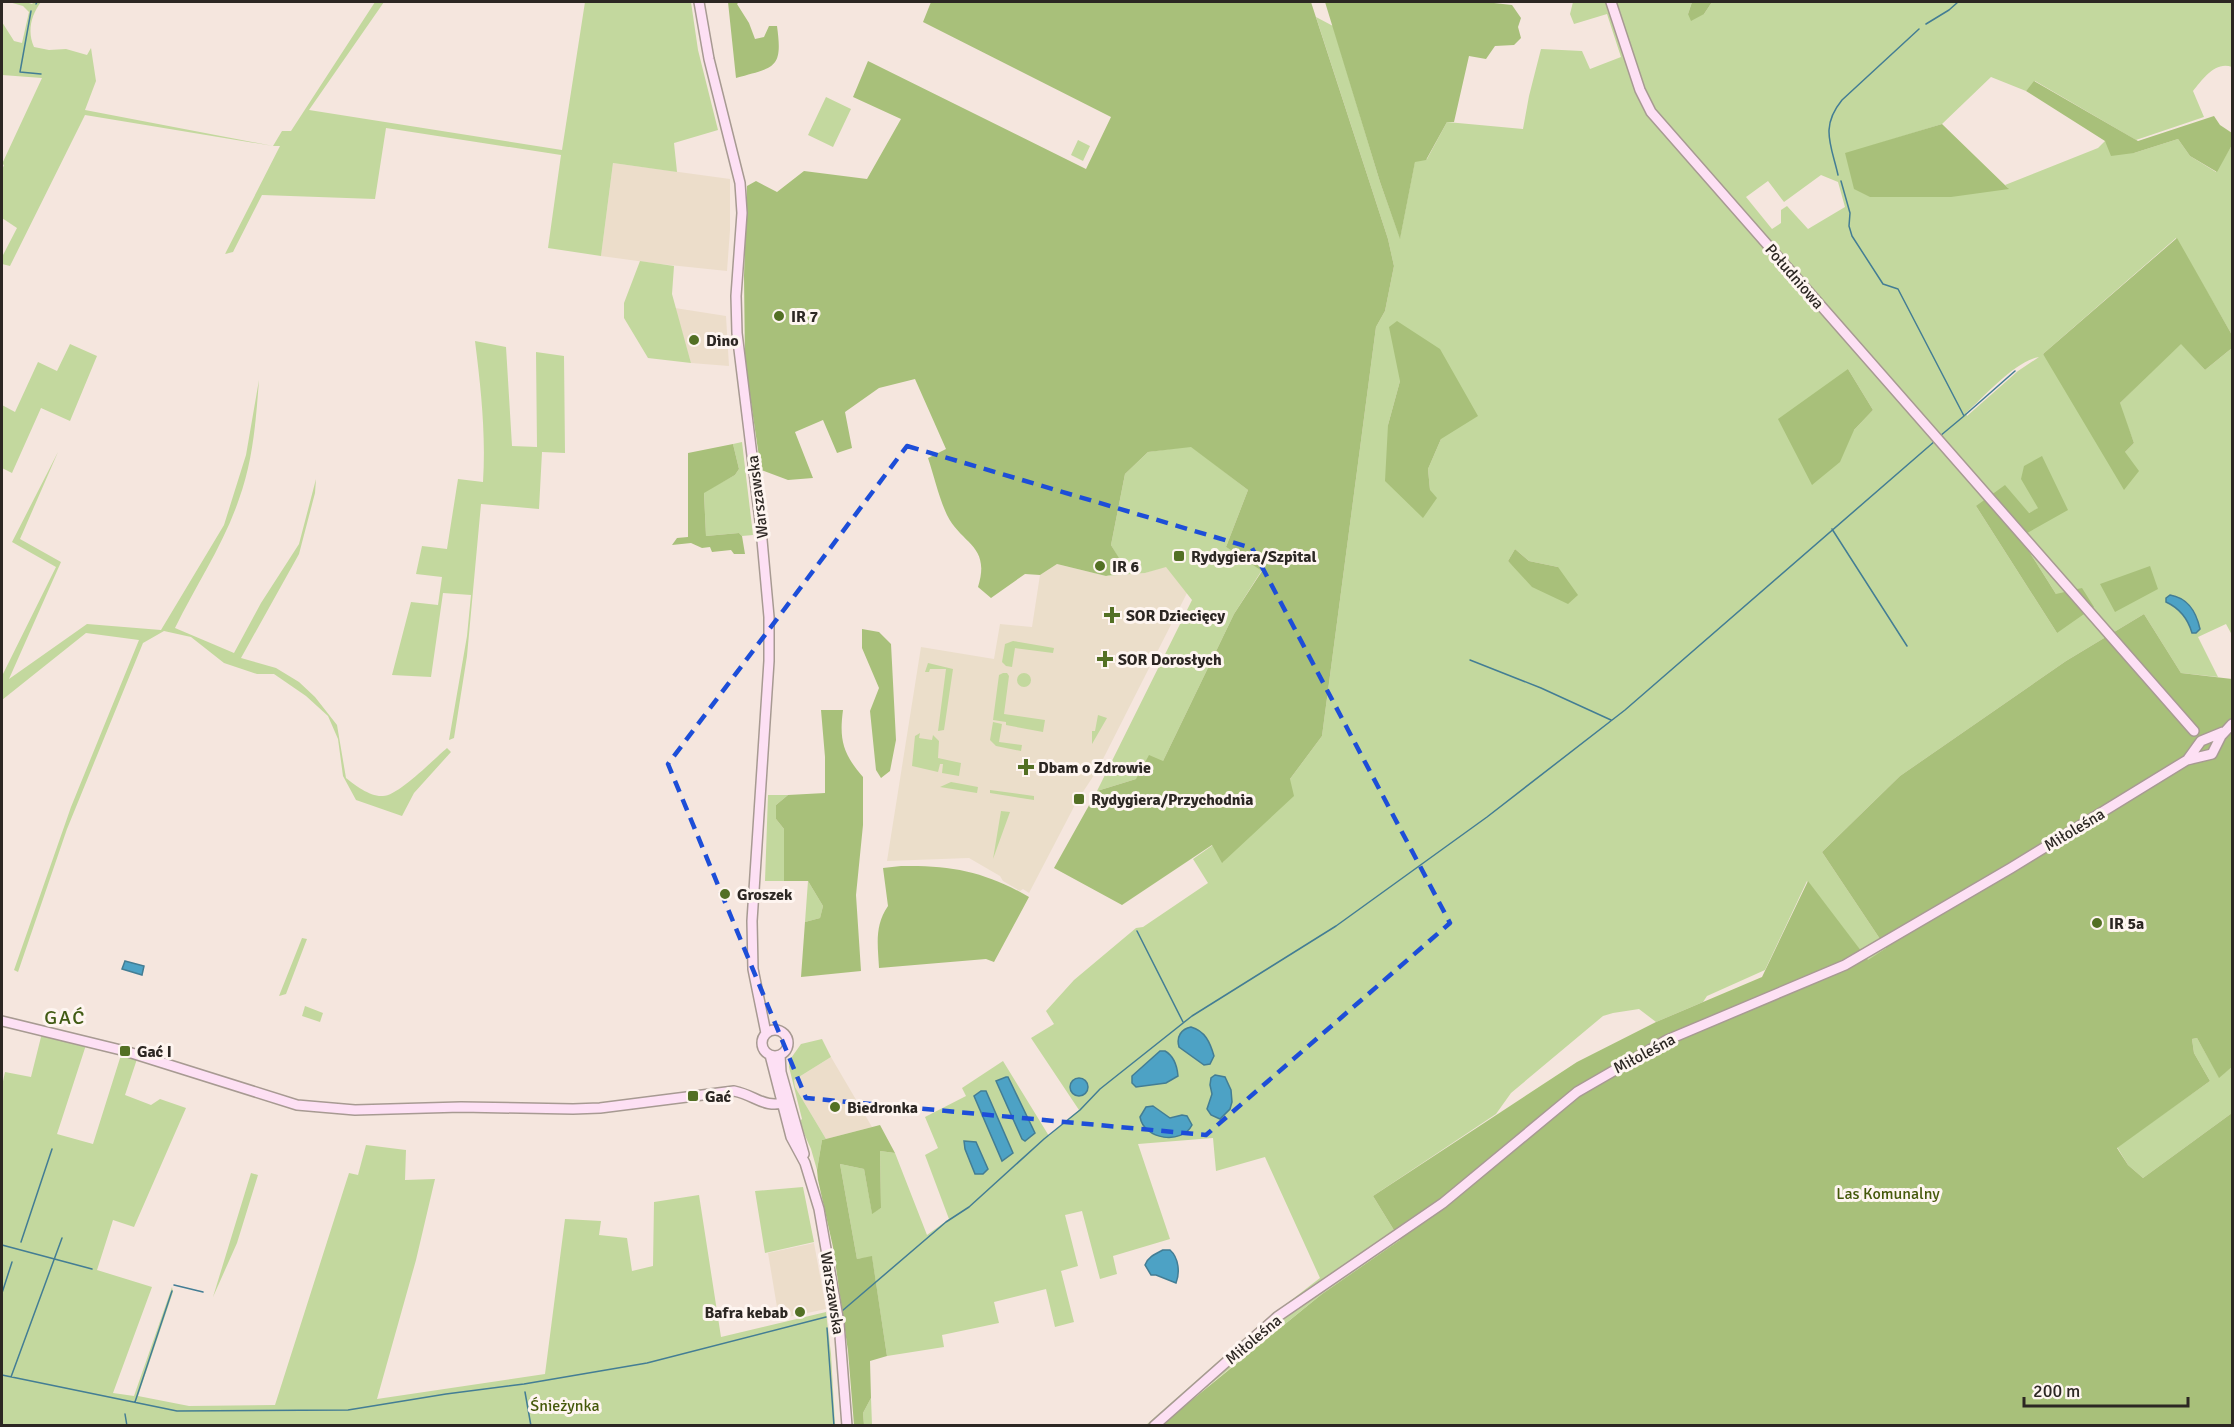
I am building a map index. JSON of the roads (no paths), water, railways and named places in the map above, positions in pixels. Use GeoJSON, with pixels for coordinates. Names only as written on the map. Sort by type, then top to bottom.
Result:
{"type":"FeatureCollection","features":[{"type":"Feature","properties":{"kind":"street","name":"Warszawska"},"geometry":{"type":"LineString","coordinates":[[699,2],[709,59],[740,183],[742,221],[736,296],[737,333],[768,596],[769,655],[752,921],[753,969],[758,998],[771,1031]]}},
{"type":"Feature","properties":{"kind":"street","name":"Południowa"},"geometry":{"type":"LineString","coordinates":[[1611,2],[1640,90],[1654,115],[2194,731]]}},
{"type":"Feature","properties":{"kind":"street"},"geometry":{"type":"LineString","coordinates":[[2229,727],[2212,754],[2201,750],[2203,740],[2229,727]]}},
{"type":"Feature","properties":{"kind":"street"},"geometry":{"type":"LineString","coordinates":[[2209,739],[2216,747]]}},
{"type":"Feature","properties":{"kind":"street","name":"Miłoleśna"},"geometry":{"type":"LineString","coordinates":[[1154,1425],[1277,1317],[1443,1203],[1577,1092],[1667,1040],[1845,965],[2011,868],[2201,750]]}},
{"type":"Feature","properties":{"kind":"street"},"geometry":{"type":"LineString","coordinates":[[2,1021],[125,1051],[297,1105],[355,1110],[461,1107],[573,1109],[600,1108],[726,1091],[742,1093],[767,1104],[785,1103]]}},
{"type":"Feature","properties":{"kind":"street"},"geometry":{"type":"LineString","coordinates":[[771,1031],[783,1033],[787,1040],[787,1047],[775,1055],[764,1050],[762,1044],[771,1031]]}},
{"type":"Feature","properties":{"kind":"street","name":"Warszawska"},"geometry":{"type":"LineString","coordinates":[[775,1055],[791,1137],[804,1163],[819,1209],[842,1345],[847,1425]]}},
{"type":"Feature","properties":{"kind":"water"},"geometry":{"type":"Polygon","coordinates":[[[2170,595],[2182,599],[2190,606],[2200,629],[2196,633],[2192,633],[2179,611],[2166,602],[2166,598],[2170,595]]]}},
{"type":"Feature","properties":{"kind":"water"},"geometry":{"type":"Polygon","coordinates":[[[125,961],[144,966],[142,975],[122,969],[125,961]]]}},
{"type":"Feature","properties":{"kind":"water"},"geometry":{"type":"Polygon","coordinates":[[[1191,1027],[1200,1031],[1209,1042],[1214,1056],[1210,1064],[1204,1065],[1179,1047],[1180,1034],[1191,1027]]]}},
{"type":"Feature","properties":{"kind":"water"},"geometry":{"type":"Polygon","coordinates":[[[1160,1051],[1165,1051],[1173,1058],[1178,1076],[1166,1083],[1136,1087],[1132,1083],[1132,1076],[1160,1051]]]}},
{"type":"Feature","properties":{"kind":"water"},"geometry":{"type":"Polygon","coordinates":[[[1215,1075],[1225,1077],[1231,1090],[1230,1109],[1220,1119],[1211,1115],[1207,1109],[1212,1094],[1211,1078],[1215,1075]]]}},
{"type":"Feature","properties":{"kind":"water"},"geometry":{"type":"Polygon","coordinates":[[[1006,1077],[1035,1133],[1025,1141],[1022,1139],[996,1081],[1006,1077]]]}},
{"type":"Feature","properties":{"kind":"water"},"geometry":{"type":"Polygon","coordinates":[[[1075,1078],[1083,1078],[1088,1083],[1086,1094],[1075,1096],[1070,1091],[1070,1083],[1075,1078]]]}},
{"type":"Feature","properties":{"kind":"water"},"geometry":{"type":"Polygon","coordinates":[[[981,1091],[986,1091],[1013,1153],[1002,1161],[974,1096],[981,1091]]]}},
{"type":"Feature","properties":{"kind":"water"},"geometry":{"type":"Polygon","coordinates":[[[1153,1106],[1170,1118],[1187,1116],[1192,1125],[1180,1135],[1164,1137],[1156,1135],[1148,1131],[1140,1117],[1146,1107],[1153,1106]]]}},
{"type":"Feature","properties":{"kind":"water"},"geometry":{"type":"Polygon","coordinates":[[[964,1141],[976,1142],[988,1169],[983,1174],[975,1174],[964,1141]]]}},
{"type":"Feature","properties":{"kind":"water"},"geometry":{"type":"Polygon","coordinates":[[[1163,1250],[1170,1250],[1177,1261],[1176,1283],[1151,1275],[1145,1265],[1150,1258],[1163,1250]]]}},
{"type":"Feature","properties":{"kind":"waterway"},"geometry":{"type":"LineString","coordinates":[[1926,24],[1958,2]]}},
{"type":"Feature","properties":{"kind":"waterway"},"geometry":{"type":"LineString","coordinates":[[31,11],[20,72],[41,74]]}},
{"type":"Feature","properties":{"kind":"waterway"},"geometry":{"type":"LineString","coordinates":[[1838,175],[1829,136],[1829,127],[1835,110],[1842,100],[1919,29]]}},
{"type":"Feature","properties":{"kind":"waterway"},"geometry":{"type":"LineString","coordinates":[[1841,181],[1850,213],[1849,226],[1852,236],[1883,284],[1898,289],[1964,416],[1940,436]]}},
{"type":"Feature","properties":{"kind":"waterway"},"geometry":{"type":"LineString","coordinates":[[1965,415],[2015,371]]}},
{"type":"Feature","properties":{"kind":"waterway"},"geometry":{"type":"LineString","coordinates":[[842,1311],[946,1222],[969,1207],[1044,1139],[1080,1110],[1100,1089],[1192,1016],[1336,926],[1487,817],[1625,710],[1935,441]]}},
{"type":"Feature","properties":{"kind":"waterway"},"geometry":{"type":"LineString","coordinates":[[1832,529],[1907,646]]}},
{"type":"Feature","properties":{"kind":"waterway"},"geometry":{"type":"LineString","coordinates":[[1470,660],[1541,688],[1611,720]]}},
{"type":"Feature","properties":{"kind":"waterway"},"geometry":{"type":"LineString","coordinates":[[1137,931],[1183,1022]]}},
{"type":"Feature","properties":{"kind":"waterway"},"geometry":{"type":"LineString","coordinates":[[21,1242],[52,1149]]}},
{"type":"Feature","properties":{"kind":"waterway"},"geometry":{"type":"LineString","coordinates":[[11,1377],[62,1238]]}},
{"type":"Feature","properties":{"kind":"waterway"},"geometry":{"type":"LineString","coordinates":[[2,1245],[92,1269]]}},
{"type":"Feature","properties":{"kind":"waterway"},"geometry":{"type":"LineString","coordinates":[[2,1293],[12,1262]]}},
{"type":"Feature","properties":{"kind":"waterway"},"geometry":{"type":"LineString","coordinates":[[174,1285],[203,1292]]}},
{"type":"Feature","properties":{"kind":"waterway"},"geometry":{"type":"LineString","coordinates":[[135,1402],[172,1291]]}},
{"type":"Feature","properties":{"kind":"waterway"},"geometry":{"type":"LineString","coordinates":[[2,1375],[177,1411],[348,1410],[647,1363],[826,1317]]}},
{"type":"Feature","properties":{"kind":"waterway"},"geometry":{"type":"LineString","coordinates":[[827,1328],[834,1426]]}},
{"type":"Feature","properties":{"kind":"waterway"},"geometry":{"type":"LineString","coordinates":[[525,1392],[531,1426]]}},
{"type":"Feature","properties":{"kind":"waterway"},"geometry":{"type":"LineString","coordinates":[[125,1414],[127,1426]]}},
{"type":"Feature","properties":{"kind":"place","name":"IR 7"},"geometry":{"type":"Point","coordinates":[779,316]}},
{"type":"Feature","properties":{"kind":"place","name":"Dino"},"geometry":{"type":"Point","coordinates":[694,340]}},
{"type":"Feature","properties":{"kind":"place","name":"Rydygiera/Szpital"},"geometry":{"type":"Point","coordinates":[1179,556]}},
{"type":"Feature","properties":{"kind":"place","name":"IR 6"},"geometry":{"type":"Point","coordinates":[1100,566]}},
{"type":"Feature","properties":{"kind":"place","name":"SOR Dziecięcy"},"geometry":{"type":"Point","coordinates":[1112,615]}},
{"type":"Feature","properties":{"kind":"place","name":"SOR Dorosłych"},"geometry":{"type":"Point","coordinates":[1105,659]}},
{"type":"Feature","properties":{"kind":"place","name":"Dbam o Zdrowie"},"geometry":{"type":"Point","coordinates":[1026,767]}},
{"type":"Feature","properties":{"kind":"place","name":"Rydygiera/Przychodnia"},"geometry":{"type":"Point","coordinates":[1079,799]}},
{"type":"Feature","properties":{"kind":"place","name":"Groszek"},"geometry":{"type":"Point","coordinates":[725,894]}},
{"type":"Feature","properties":{"kind":"place","name":"IR 5a"},"geometry":{"type":"Point","coordinates":[2097,923]}},
{"type":"Feature","properties":{"kind":"place","name":"Gać I"},"geometry":{"type":"Point","coordinates":[125,1051]}},
{"type":"Feature","properties":{"kind":"place","name":"Gać"},"geometry":{"type":"Point","coordinates":[693,1096]}},
{"type":"Feature","properties":{"kind":"place","name":"Biedronka"},"geometry":{"type":"Point","coordinates":[835,1107]}},
{"type":"Feature","properties":{"kind":"place","name":"Bafra kebab"},"geometry":{"type":"Point","coordinates":[800,1312]}},
{"type":"Feature","properties":{"kind":"district","name":"GAĆ"},"geometry":{"type":"Point","coordinates":[65,1017]}},
{"type":"Feature","properties":{"kind":"park label","name":"Las Komunalny"},"geometry":{"type":"Point","coordinates":[1888,1193]}},
{"type":"Feature","properties":{"kind":"park label","name":"Śnieżynka"},"geometry":{"type":"Point","coordinates":[565,1405]}}]}
